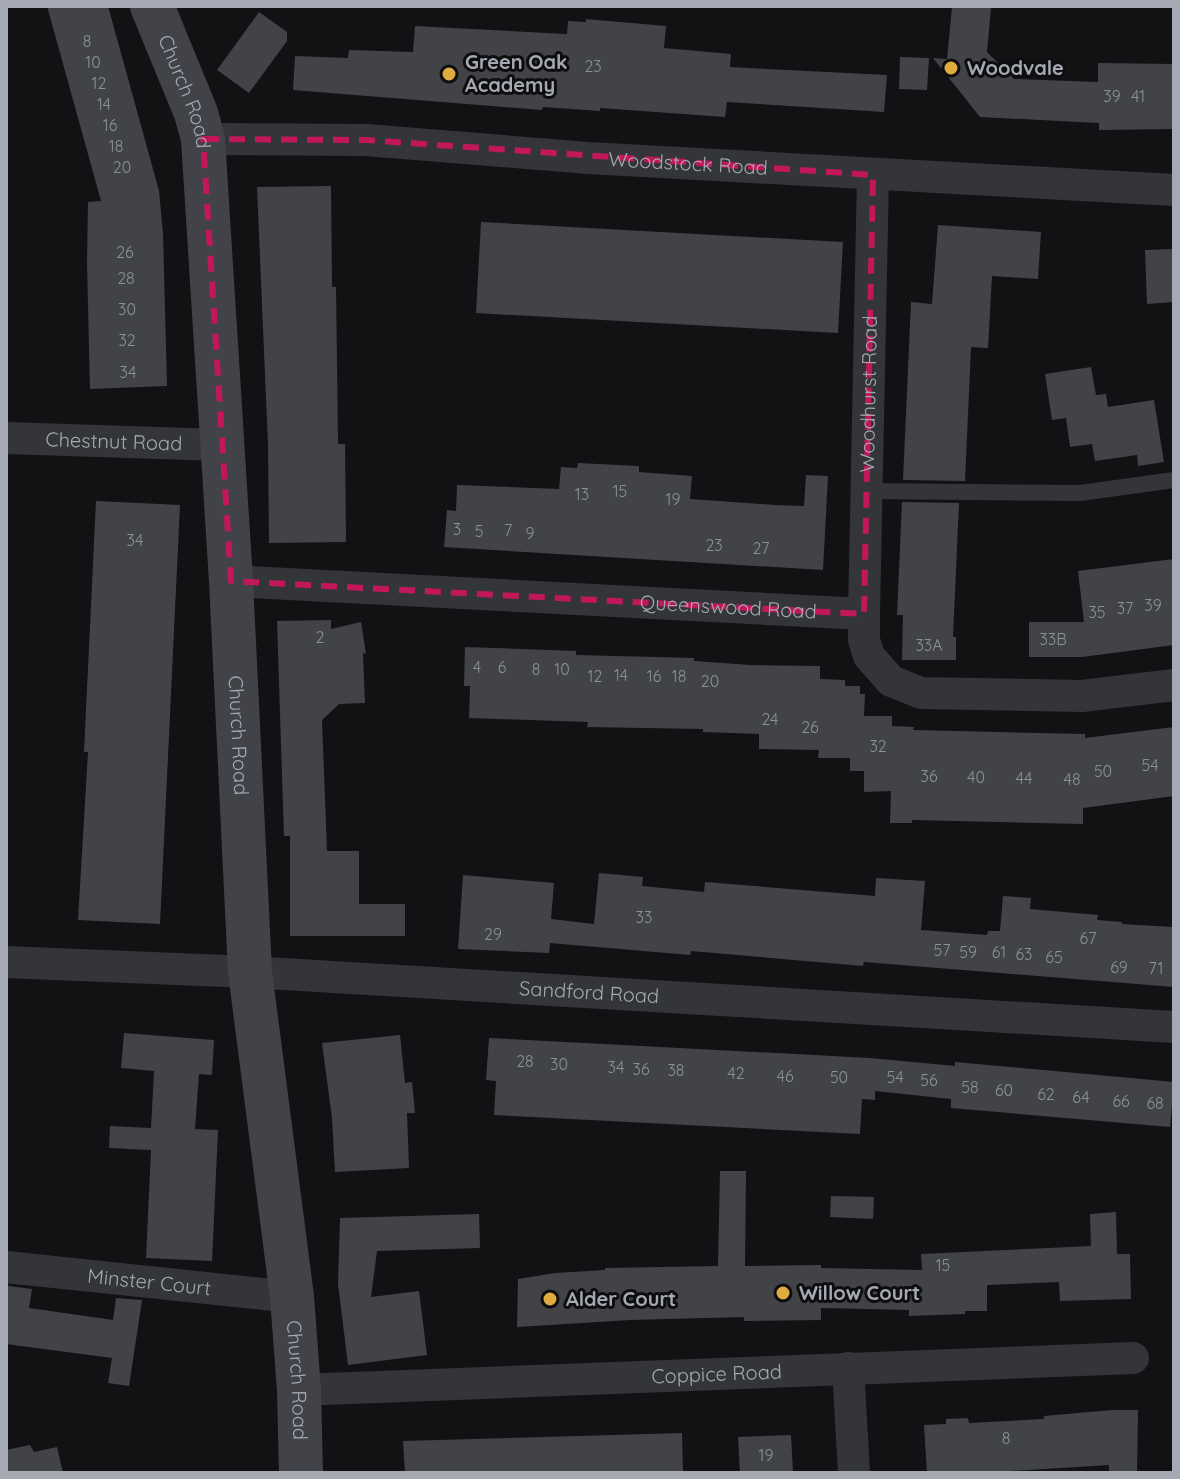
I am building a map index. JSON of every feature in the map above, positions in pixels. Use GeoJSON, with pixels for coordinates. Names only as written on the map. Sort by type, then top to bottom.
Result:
{"type":"FeatureCollection","features":[{"type":"Feature","properties":{"kind":"street","name":"Church Road"},"geometry":{"type":"LineString","coordinates":[[152,6],[196,113],[203,139],[231,581],[250,972],[292,1297],[301,1473]]}},
{"type":"Feature","properties":{"kind":"street","name":"Woodstock Road"},"geometry":{"type":"LineString","coordinates":[[203,139],[366,140],[588,158],[1174,190]]}},
{"type":"Feature","properties":{"kind":"street","name":"Woodhurst Road"},"geometry":{"type":"LineString","coordinates":[[864,614],[873,175]]}},
{"type":"Feature","properties":{"kind":"street","name":"Chestnut Road"},"geometry":{"type":"LineString","coordinates":[[6,438],[221,445]]}},
{"type":"Feature","properties":{"kind":"street","name":"Queenswood Road"},"geometry":{"type":"LineString","coordinates":[[231,581],[864,614]]}},
{"type":"Feature","properties":{"kind":"street"},"geometry":{"type":"LineString","coordinates":[[864,614],[864,640],[869,656],[891,681],[921,693],[1082,696],[1174,685]]}},
{"type":"Feature","properties":{"kind":"street","name":"Sandford Road"},"geometry":{"type":"LineString","coordinates":[[6,962],[250,972],[1174,1027]]}},
{"type":"Feature","properties":{"kind":"street","name":"Minster Court"},"geometry":{"type":"LineString","coordinates":[[6,1267],[292,1297]]}},
{"type":"Feature","properties":{"kind":"street","name":"Coppice Road"},"geometry":{"type":"LineString","coordinates":[[299,1390],[1133,1358]]}},
{"type":"Feature","properties":{"kind":"street"},"geometry":{"type":"LineString","coordinates":[[848,1368],[854,1473]]}},
{"type":"Feature","properties":{"kind":"lane"},"geometry":{"type":"LineString","coordinates":[[867,491],[1080,493],[1174,480]]}},
{"type":"Feature","properties":{"kind":"highlighted area"},"geometry":{"type":"Polygon","coordinates":[[[203,139],[366,140],[873,175],[864,614],[231,581],[203,139]]]}},
{"type":"Feature","properties":{"kind":"building"},"geometry":{"type":"Polygon","coordinates":[[[47,6],[108,6],[159,191],[167,386],[90,389],[88,202],[101,201],[47,6]]]}},
{"type":"Feature","properties":{"kind":"building"},"geometry":{"type":"Polygon","coordinates":[[[952,7],[991,8],[987,52],[1014,79],[1098,82],[1098,63],[1174,64],[1174,129],[1099,130],[1099,123],[980,117],[933,58],[947,59],[952,7]]]}},
{"type":"Feature","properties":{"kind":"building"},"geometry":{"type":"Polygon","coordinates":[[[259,12],[287,32],[287,41],[249,93],[217,70],[259,12]]]}},
{"type":"Feature","properties":{"kind":"building"},"geometry":{"type":"Polygon","coordinates":[[[586,19],[666,26],[664,48],[731,54],[730,67],[887,75],[884,112],[727,102],[725,117],[600,108],[600,111],[543,107],[542,110],[293,90],[295,56],[348,58],[349,50],[413,52],[415,26],[567,34],[568,21],[586,22],[586,19]]]}},
{"type":"Feature","properties":{"kind":"building"},"geometry":{"type":"Polygon","coordinates":[[[900,57],[929,58],[927,90],[899,89],[900,57]]]}},
{"type":"Feature","properties":{"kind":"building"},"geometry":{"type":"Polygon","coordinates":[[[331,186],[338,444],[345,444],[346,542],[269,543],[257,187],[331,186]]]}},
{"type":"Feature","properties":{"kind":"building"},"geometry":{"type":"Polygon","coordinates":[[[481,222],[843,242],[838,333],[476,313],[481,222]]]}},
{"type":"Feature","properties":{"kind":"building"},"geometry":{"type":"Polygon","coordinates":[[[938,225],[1041,232],[1038,279],[992,276],[988,348],[971,347],[965,481],[903,480],[911,302],[932,304],[938,225]]]}},
{"type":"Feature","properties":{"kind":"building"},"geometry":{"type":"Polygon","coordinates":[[[1174,249],[1174,302],[1147,304],[1145,250],[1174,249]]]}},
{"type":"Feature","properties":{"kind":"building"},"geometry":{"type":"Polygon","coordinates":[[[1091,367],[1096,395],[1106,394],[1108,407],[1154,400],[1164,462],[1138,466],[1137,455],[1095,461],[1092,444],[1070,447],[1066,418],[1052,420],[1045,374],[1091,367]]]}},
{"type":"Feature","properties":{"kind":"building"},"geometry":{"type":"Polygon","coordinates":[[[578,463],[639,466],[639,472],[692,476],[690,499],[775,505],[804,506],[806,475],[828,476],[823,570],[444,547],[447,510],[456,511],[457,485],[559,489],[561,467],[577,468],[578,463]]]}},
{"type":"Feature","properties":{"kind":"building"},"geometry":{"type":"Polygon","coordinates":[[[96,501],[180,505],[160,924],[78,920],[88,752],[84,752],[96,501]]]}},
{"type":"Feature","properties":{"kind":"building"},"geometry":{"type":"Polygon","coordinates":[[[902,502],[959,503],[953,637],[956,637],[956,660],[902,660],[903,615],[897,615],[902,502]]]}},
{"type":"Feature","properties":{"kind":"building"},"geometry":{"type":"Polygon","coordinates":[[[1174,559],[1174,645],[1082,657],[1029,657],[1029,622],[1084,622],[1078,571],[1174,559]]]}},
{"type":"Feature","properties":{"kind":"building"},"geometry":{"type":"Polygon","coordinates":[[[331,620],[331,629],[361,622],[366,654],[363,653],[365,703],[339,704],[322,720],[327,851],[359,851],[359,904],[405,904],[405,936],[290,936],[290,836],[284,836],[277,621],[331,620]]]}},
{"type":"Feature","properties":{"kind":"building"},"geometry":{"type":"Polygon","coordinates":[[[465,647],[576,651],[576,655],[694,658],[694,661],[750,665],[820,666],[820,679],[845,680],[845,686],[860,686],[860,694],[865,694],[864,716],[892,716],[892,726],[914,727],[913,730],[1085,734],[1085,738],[1174,727],[1174,796],[1083,808],[1083,824],[912,820],[912,823],[890,823],[891,791],[864,792],[864,771],[850,771],[850,758],[818,758],[819,750],[759,749],[759,734],[703,732],[703,729],[587,727],[588,722],[469,718],[470,686],[464,686],[465,647]]]}},
{"type":"Feature","properties":{"kind":"building"},"geometry":{"type":"Polygon","coordinates":[[[599,873],[643,877],[642,886],[704,892],[705,882],[875,896],[876,878],[925,881],[921,930],[987,935],[988,931],[1000,931],[1003,896],[1031,898],[1030,909],[1098,915],[1097,920],[1122,924],[1174,927],[1174,987],[864,962],[863,966],[550,943],[549,953],[458,949],[463,875],[554,883],[551,919],[594,924],[599,873]]]}},
{"type":"Feature","properties":{"kind":"building"},"geometry":{"type":"Polygon","coordinates":[[[124,1033],[214,1040],[212,1075],[199,1074],[195,1129],[218,1130],[212,1261],[146,1258],[151,1150],[109,1148],[110,1126],[151,1128],[154,1071],[121,1068],[124,1033]]]}},
{"type":"Feature","properties":{"kind":"building"},"geometry":{"type":"Polygon","coordinates":[[[400,1035],[405,1083],[412,1082],[415,1113],[407,1113],[409,1168],[335,1172],[332,1118],[322,1043],[400,1035]]]}},
{"type":"Feature","properties":{"kind":"building"},"geometry":{"type":"Polygon","coordinates":[[[489,1038],[870,1058],[955,1066],[955,1062],[1174,1082],[1170,1127],[951,1108],[951,1099],[875,1091],[875,1100],[862,1099],[860,1134],[494,1115],[496,1081],[486,1080],[489,1038]]]}},
{"type":"Feature","properties":{"kind":"building"},"geometry":{"type":"Polygon","coordinates":[[[720,1171],[746,1171],[745,1266],[821,1265],[821,1268],[922,1270],[921,1254],[1091,1246],[1090,1214],[1116,1212],[1117,1254],[1130,1254],[1131,1299],[1060,1301],[1059,1282],[987,1285],[987,1311],[965,1311],[965,1314],[909,1316],[909,1310],[821,1308],[821,1320],[744,1321],[744,1317],[517,1327],[518,1279],[605,1268],[718,1266],[720,1171]]]}},
{"type":"Feature","properties":{"kind":"building"},"geometry":{"type":"Polygon","coordinates":[[[831,1196],[874,1197],[873,1219],[830,1217],[831,1196]]]}},
{"type":"Feature","properties":{"kind":"building"},"geometry":{"type":"Polygon","coordinates":[[[479,1214],[480,1248],[377,1251],[371,1297],[419,1291],[427,1355],[348,1365],[338,1284],[340,1218],[479,1214]]]}},
{"type":"Feature","properties":{"kind":"building"},"geometry":{"type":"Polygon","coordinates":[[[8,1286],[32,1289],[29,1308],[113,1320],[116,1298],[142,1300],[129,1386],[108,1383],[112,1358],[6,1344],[8,1286]]]}},
{"type":"Feature","properties":{"kind":"building"},"geometry":{"type":"Polygon","coordinates":[[[1138,1410],[1137,1473],[1109,1473],[1109,1465],[927,1473],[924,1425],[946,1424],[946,1419],[968,1418],[969,1423],[1044,1419],[1044,1416],[1138,1410]]]}},
{"type":"Feature","properties":{"kind":"building"},"geometry":{"type":"Polygon","coordinates":[[[682,1433],[683,1473],[405,1473],[403,1441],[682,1433]]]}},
{"type":"Feature","properties":{"kind":"building"},"geometry":{"type":"Polygon","coordinates":[[[791,1435],[793,1473],[740,1473],[738,1437],[791,1435]]]}},
{"type":"Feature","properties":{"kind":"building"},"geometry":{"type":"Polygon","coordinates":[[[30,1445],[34,1452],[57,1447],[63,1473],[6,1473],[6,1450],[30,1445]]]}},
{"type":"Feature","properties":{"kind":"place","name":"Woodvale"},"geometry":{"type":"Point","coordinates":[951,68]}},
{"type":"Feature","properties":{"kind":"place","name":"Green Oak Academy"},"geometry":{"type":"Point","coordinates":[449,74]}},
{"type":"Feature","properties":{"kind":"place","name":"Willow Court"},"geometry":{"type":"Point","coordinates":[783,1293]}},
{"type":"Feature","properties":{"kind":"place","name":"Alder Court"},"geometry":{"type":"Point","coordinates":[550,1299]}}]}
